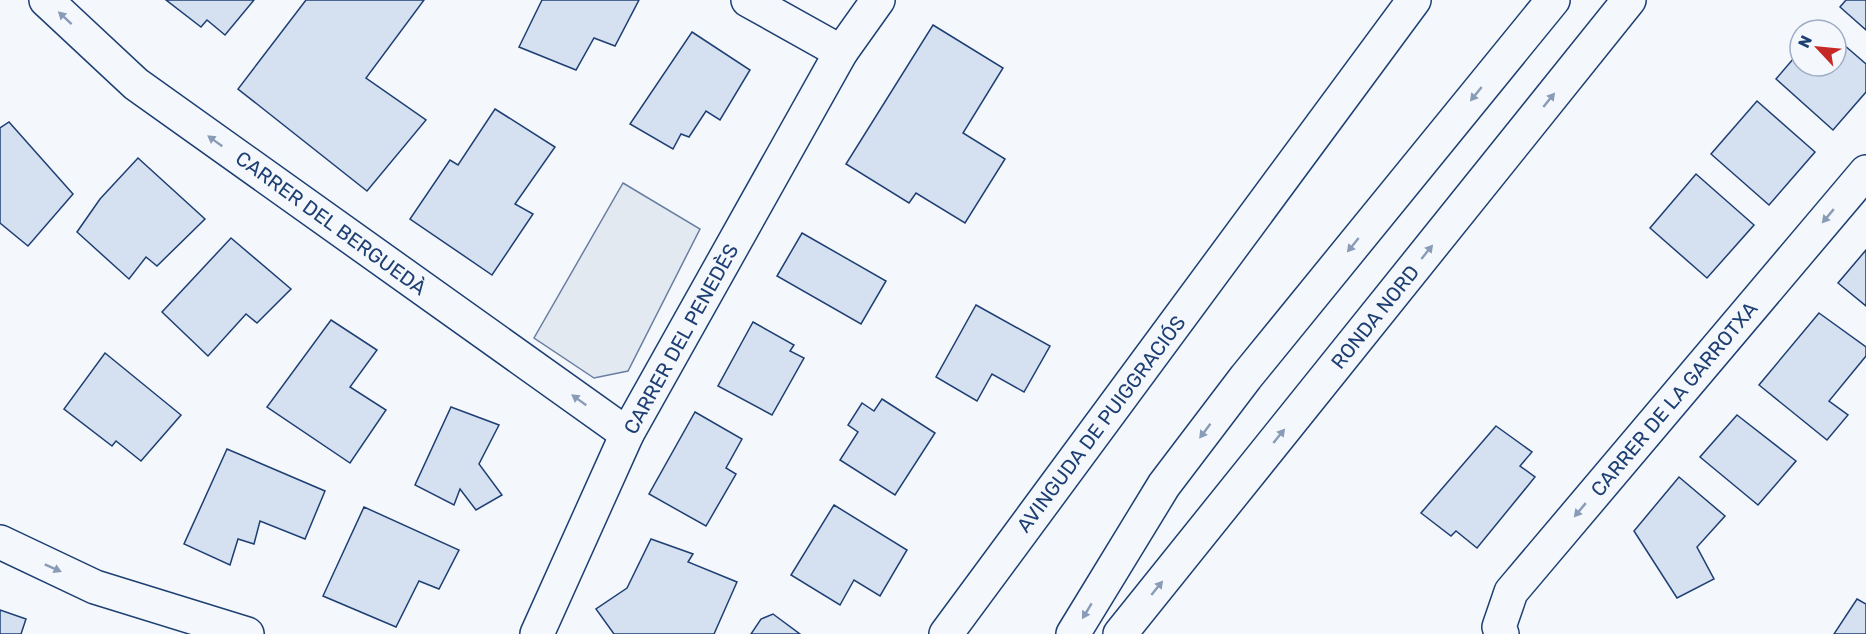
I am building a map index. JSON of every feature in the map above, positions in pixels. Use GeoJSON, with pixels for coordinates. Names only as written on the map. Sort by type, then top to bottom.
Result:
{"type":"FeatureCollection","features":[{"type":"Feature","properties":{"kind":"street","name":"CARRER DEL BERGUEDÀ"},"geometry":{"type":"LineString","coordinates":[[46,0],[136,84],[627,434]]}},
{"type":"Feature","properties":{"kind":"street"},"geometry":{"type":"LineString","coordinates":[[748,0],[841,52]]}},
{"type":"Feature","properties":{"kind":"street","name":"CARRER DEL PENEDÈS"},"geometry":{"type":"LineString","coordinates":[[537,634],[627,434],[841,52],[878,0]]}},
{"type":"Feature","properties":{"kind":"street","name":"AVINGUDA DE PUIGGRACIÓS"},"geometry":{"type":"LineString","coordinates":[[946,634],[1414,0]]}},
{"type":"Feature","properties":{"kind":"street"},"geometry":{"type":"LineString","coordinates":[[1073,634],[1164,485],[1246,377],[1553,0]]}},
{"type":"Feature","properties":{"kind":"street","name":"RONDA NORD"},"geometry":{"type":"LineString","coordinates":[[1120,634],[1629,0]]}},
{"type":"Feature","properties":{"kind":"street","name":"CARRER DE LA GARROTXA"},"geometry":{"type":"LineString","coordinates":[[1502,634],[1499,627],[1511,591],[1866,172]]}},
{"type":"Feature","properties":{"kind":"street"},"geometry":{"type":"LineString","coordinates":[[0,542],[95,587],[247,634]]}},
{"type":"Feature","properties":{"kind":"shaded area"},"geometry":{"type":"Polygon","coordinates":[[[623,183],[700,229],[628,371],[594,378],[534,338],[623,183]]]}},
{"type":"Feature","properties":{"kind":"building"},"geometry":{"type":"Polygon","coordinates":[[[166,0],[254,0],[225,35],[207,20],[201,27],[166,0]]]}},
{"type":"Feature","properties":{"kind":"building"},"geometry":{"type":"Polygon","coordinates":[[[306,0],[424,0],[366,78],[426,120],[367,191],[238,89],[306,0]]]}},
{"type":"Feature","properties":{"kind":"building"},"geometry":{"type":"Polygon","coordinates":[[[542,0],[639,0],[615,46],[594,38],[576,70],[519,47],[542,0]]]}},
{"type":"Feature","properties":{"kind":"building"},"geometry":{"type":"Polygon","coordinates":[[[1846,0],[1866,0],[1866,30],[1840,7],[1846,0]]]}},
{"type":"Feature","properties":{"kind":"building"},"geometry":{"type":"Polygon","coordinates":[[[933,25],[1003,68],[963,133],[1005,159],[965,223],[916,193],[909,203],[846,164],[933,25]]]}},
{"type":"Feature","properties":{"kind":"building"},"geometry":{"type":"Polygon","coordinates":[[[692,32],[750,70],[720,120],[706,111],[689,137],[681,134],[673,149],[630,124],[692,32]]]}},
{"type":"Feature","properties":{"kind":"building"},"geometry":{"type":"Polygon","coordinates":[[[1848,48],[1866,64],[1866,92],[1833,130],[1776,79],[1788,65],[1788,78],[1848,78],[1848,48]]]}},
{"type":"Feature","properties":{"kind":"building"},"geometry":{"type":"Polygon","coordinates":[[[1757,101],[1815,152],[1769,205],[1711,154],[1757,101]]]}},
{"type":"Feature","properties":{"kind":"building"},"geometry":{"type":"Polygon","coordinates":[[[495,109],[555,147],[515,204],[533,214],[492,275],[410,219],[450,160],[458,165],[495,109]]]}},
{"type":"Feature","properties":{"kind":"building"},"geometry":{"type":"Polygon","coordinates":[[[9,122],[73,194],[28,246],[0,223],[0,128],[9,122]]]}},
{"type":"Feature","properties":{"kind":"building"},"geometry":{"type":"Polygon","coordinates":[[[138,158],[205,219],[157,266],[146,257],[129,279],[77,232],[100,199],[138,158]]]}},
{"type":"Feature","properties":{"kind":"building"},"geometry":{"type":"Polygon","coordinates":[[[1696,174],[1754,225],[1707,278],[1650,228],[1696,174]]]}},
{"type":"Feature","properties":{"kind":"building"},"geometry":{"type":"Polygon","coordinates":[[[802,233],[886,281],[861,324],[777,276],[802,233]]]}},
{"type":"Feature","properties":{"kind":"building"},"geometry":{"type":"Polygon","coordinates":[[[231,238],[291,289],[257,323],[246,314],[208,356],[162,312],[231,238]]]}},
{"type":"Feature","properties":{"kind":"building"},"geometry":{"type":"Polygon","coordinates":[[[1866,250],[1866,306],[1838,283],[1866,250]]]}},
{"type":"Feature","properties":{"kind":"building"},"geometry":{"type":"Polygon","coordinates":[[[976,305],[1050,346],[1024,392],[992,374],[977,401],[936,377],[976,305]]]}},
{"type":"Feature","properties":{"kind":"building"},"geometry":{"type":"Polygon","coordinates":[[[1819,313],[1866,347],[1866,356],[1829,401],[1848,415],[1827,440],[1759,385],[1819,313]]]}},
{"type":"Feature","properties":{"kind":"building"},"geometry":{"type":"Polygon","coordinates":[[[331,320],[377,350],[350,387],[386,410],[350,463],[267,407],[331,320]]]}},
{"type":"Feature","properties":{"kind":"building"},"geometry":{"type":"Polygon","coordinates":[[[753,322],[794,345],[790,351],[804,358],[772,415],[718,386],[753,322]]]}},
{"type":"Feature","properties":{"kind":"building"},"geometry":{"type":"Polygon","coordinates":[[[105,353],[181,415],[141,461],[116,441],[112,446],[64,409],[105,353]]]}},
{"type":"Feature","properties":{"kind":"building"},"geometry":{"type":"Polygon","coordinates":[[[882,399],[935,433],[895,495],[840,460],[858,432],[848,425],[862,403],[874,411],[882,399]]]}},
{"type":"Feature","properties":{"kind":"building"},"geometry":{"type":"Polygon","coordinates":[[[451,407],[499,425],[479,464],[502,495],[476,510],[460,489],[454,505],[415,485],[451,407]]]}},
{"type":"Feature","properties":{"kind":"building"},"geometry":{"type":"Polygon","coordinates":[[[695,412],[742,439],[726,468],[736,474],[706,526],[649,494],[695,412]]]}},
{"type":"Feature","properties":{"kind":"building"},"geometry":{"type":"Polygon","coordinates":[[[1737,415],[1796,461],[1758,505],[1700,457],[1737,415]]]}},
{"type":"Feature","properties":{"kind":"building"},"geometry":{"type":"Polygon","coordinates":[[[1496,426],[1532,452],[1520,466],[1535,477],[1477,548],[1456,531],[1451,536],[1421,513],[1496,426]]]}},
{"type":"Feature","properties":{"kind":"building"},"geometry":{"type":"Polygon","coordinates":[[[227,449],[325,491],[305,539],[260,521],[254,544],[238,539],[230,565],[184,544],[227,449]]]}},
{"type":"Feature","properties":{"kind":"building"},"geometry":{"type":"Polygon","coordinates":[[[1679,477],[1725,516],[1697,547],[1714,579],[1677,598],[1634,531],[1679,477]]]}},
{"type":"Feature","properties":{"kind":"building"},"geometry":{"type":"Polygon","coordinates":[[[834,505],[907,550],[880,596],[854,580],[840,605],[791,575],[834,505]]]}},
{"type":"Feature","properties":{"kind":"building"},"geometry":{"type":"Polygon","coordinates":[[[364,507],[459,550],[439,589],[419,581],[396,627],[323,596],[364,507]]]}},
{"type":"Feature","properties":{"kind":"building"},"geometry":{"type":"Polygon","coordinates":[[[651,539],[693,554],[688,562],[737,582],[714,634],[614,634],[596,609],[627,588],[651,539]]]}},
{"type":"Feature","properties":{"kind":"building"},"geometry":{"type":"Polygon","coordinates":[[[1857,599],[1866,604],[1866,634],[1834,634],[1857,599]]]}},
{"type":"Feature","properties":{"kind":"building"},"geometry":{"type":"Polygon","coordinates":[[[0,610],[26,619],[21,634],[0,634],[0,610]]]}},
{"type":"Feature","properties":{"kind":"building"},"geometry":{"type":"Polygon","coordinates":[[[773,614],[800,634],[751,634],[761,619],[773,614]]]}}]}
